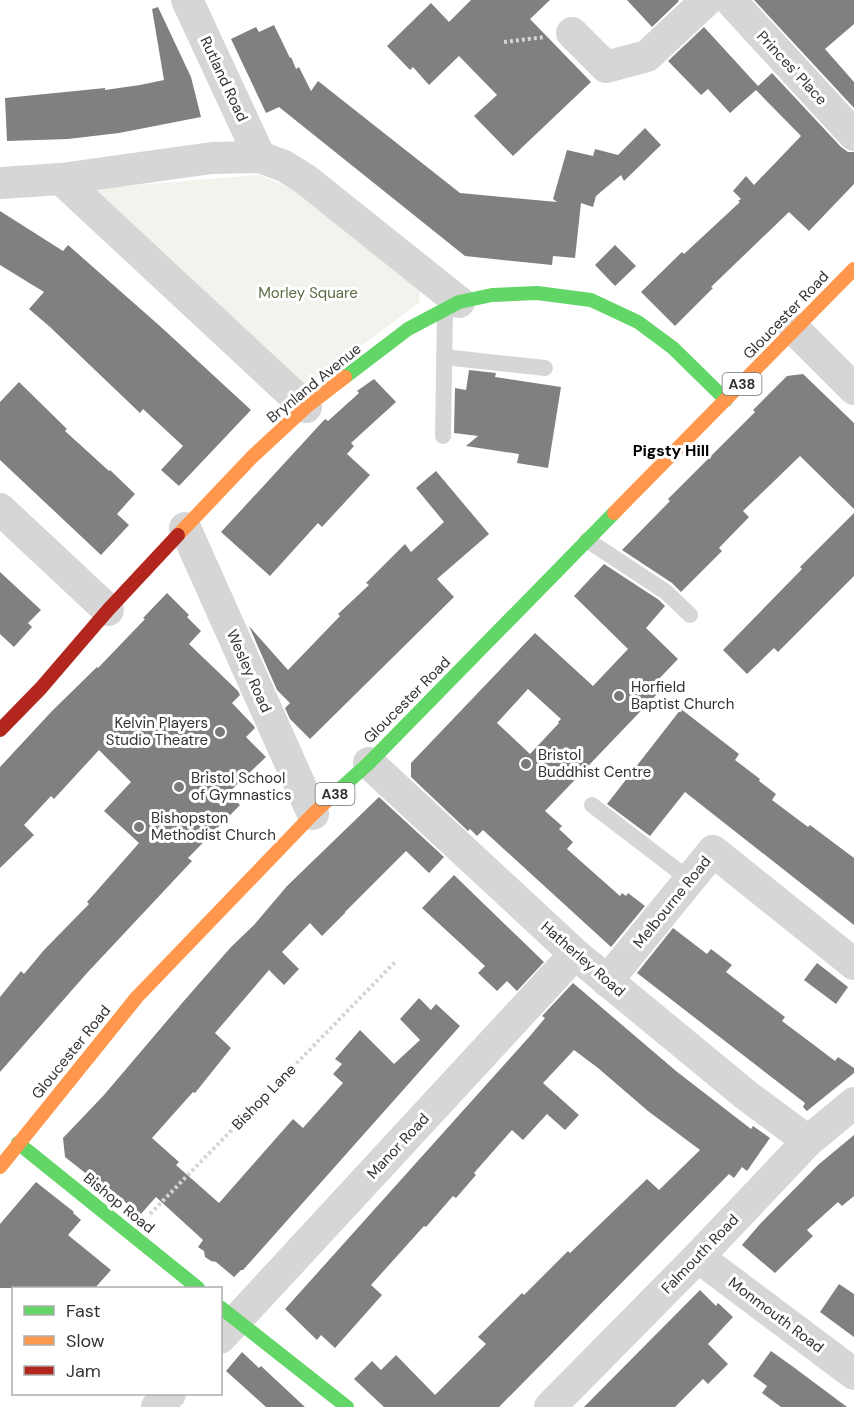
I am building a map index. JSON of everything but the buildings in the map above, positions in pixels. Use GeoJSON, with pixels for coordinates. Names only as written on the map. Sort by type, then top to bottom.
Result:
{"type":"FeatureCollection","features":[{"type":"Feature","properties":{"kind":"street","name":"Rutland Road"},"geometry":{"type":"LineString","coordinates":[[187,0],[260,157]]}},
{"type":"Feature","properties":{"kind":"street"},"geometry":{"type":"LineString","coordinates":[[572,33],[606,67],[647,56],[707,0]]}},
{"type":"Feature","properties":{"kind":"street","name":"Princes' Place"},"geometry":{"type":"LineString","coordinates":[[730,0],[854,135]]}},
{"type":"Feature","properties":{"kind":"street"},"geometry":{"type":"LineString","coordinates":[[0,183],[61,179],[212,158],[260,157],[284,166],[305,179],[452,306]]}},
{"type":"Feature","properties":{"kind":"street"},"geometry":{"type":"LineString","coordinates":[[61,179],[306,407]]}},
{"type":"Feature","properties":{"kind":"street","name":"Gloucester Road"},"geometry":{"type":"LineString","coordinates":[[0,1167],[137,996],[854,269]]}},
{"type":"Feature","properties":{"kind":"street","name":"Brynland Avenue"},"geometry":{"type":"LineString","coordinates":[[0,730],[41,688],[108,610],[252,457],[306,407],[408,329],[452,306],[492,295],[537,293],[591,300],[639,322],[673,348],[726,400]]}},
{"type":"Feature","properties":{"kind":"street"},"geometry":{"type":"LineString","coordinates":[[795,330],[854,389]]}},
{"type":"Feature","properties":{"kind":"street"},"geometry":{"type":"LineString","coordinates":[[0,509],[108,610]]}},
{"type":"Feature","properties":{"kind":"street","name":"Wesley Road"},"geometry":{"type":"LineString","coordinates":[[185,528],[314,814]]}},
{"type":"Feature","properties":{"kind":"street","name":"Hatherley Road"},"geometry":{"type":"LineString","coordinates":[[369,763],[575,954],[746,1095],[808,1141]]}},
{"type":"Feature","properties":{"kind":"street","name":"Melbourne Road"},"geometry":{"type":"LineString","coordinates":[[607,981],[713,851],[854,964]]}},
{"type":"Feature","properties":{"kind":"street","name":"Manor Road"},"geometry":{"type":"LineString","coordinates":[[226,1322],[575,954]]}},
{"type":"Feature","properties":{"kind":"street","name":"Falmouth Road"},"geometry":{"type":"LineString","coordinates":[[550,1407],[698,1257],[808,1141],[854,1104]]}},
{"type":"Feature","properties":{"kind":"street","name":"Bishop Road"},"geometry":{"type":"LineString","coordinates":[[18,1143],[197,1287]]}},
{"type":"Feature","properties":{"kind":"street","name":"Monmouth Road"},"geometry":{"type":"LineString","coordinates":[[698,1257],[854,1374]]}},
{"type":"Feature","properties":{"kind":"street"},"geometry":{"type":"LineString","coordinates":[[226,1322],[347,1407]]}},
{"type":"Feature","properties":{"kind":"street"},"geometry":{"type":"LineString","coordinates":[[157,1407],[169,1395]]}},
{"type":"Feature","properties":{"kind":"lane"},"geometry":{"type":"LineString","coordinates":[[443,436],[444,357],[452,306]]}},
{"type":"Feature","properties":{"kind":"lane"},"geometry":{"type":"LineString","coordinates":[[444,357],[545,368]]}},
{"type":"Feature","properties":{"kind":"lane"},"geometry":{"type":"LineString","coordinates":[[587,540],[666,592],[690,615]]}},
{"type":"Feature","properties":{"kind":"lane"},"geometry":{"type":"LineString","coordinates":[[592,805],[690,880]]}},
{"type":"Feature","properties":{"kind":"path"},"geometry":{"type":"LineString","coordinates":[[504,42],[572,33]]}},
{"type":"Feature","properties":{"kind":"path","name":"Bishop Lane"},"geometry":{"type":"LineString","coordinates":[[131,1234],[397,960]]}},
{"type":"Feature","properties":{"kind":"green space","name":"Morley Square"},"geometry":{"type":"Polygon","coordinates":[[[259,175],[292,189],[420,288],[419,303],[303,389],[88,189],[259,175]]]}},
{"type":"Feature","properties":{"kind":"traffic: fast"},"geometry":{"type":"LineString","coordinates":[[345,377],[408,329],[459,302],[492,295],[537,293],[591,300],[638,322],[673,348],[726,400]]}},
{"type":"Feature","properties":{"kind":"traffic: fast"},"geometry":{"type":"LineString","coordinates":[[330,798],[369,763],[614,513]]}},
{"type":"Feature","properties":{"kind":"traffic: fast"},"geometry":{"type":"LineString","coordinates":[[18,1143],[197,1287]]}},
{"type":"Feature","properties":{"kind":"traffic: fast"},"geometry":{"type":"LineString","coordinates":[[222,1309],[347,1407]]}},
{"type":"Feature","properties":{"kind":"traffic: slow"},"geometry":{"type":"LineString","coordinates":[[614,513],[854,269]]}},
{"type":"Feature","properties":{"kind":"traffic: slow"},"geometry":{"type":"LineString","coordinates":[[178,535],[252,457],[306,407],[345,377]]}},
{"type":"Feature","properties":{"kind":"traffic: slow"},"geometry":{"type":"LineString","coordinates":[[0,1167],[137,997],[330,798]]}},
{"type":"Feature","properties":{"kind":"traffic: jam"},"geometry":{"type":"LineString","coordinates":[[0,730],[41,688],[108,610],[178,535]]}},
{"type":"Feature","properties":{"kind":"place","name":"Horfield Baptist Church"},"geometry":{"type":"Point","coordinates":[619,696]}},
{"type":"Feature","properties":{"kind":"place","name":"Kelvin Players Studio Theatre"},"geometry":{"type":"Point","coordinates":[220,732]}},
{"type":"Feature","properties":{"kind":"place","name":"Bristol Buddhist Centre"},"geometry":{"type":"Point","coordinates":[526,764]}},
{"type":"Feature","properties":{"kind":"place","name":"Bristol School of Gymnastics"},"geometry":{"type":"Point","coordinates":[179,787]}},
{"type":"Feature","properties":{"kind":"place","name":"Bishopston Methodist Church"},"geometry":{"type":"Point","coordinates":[139,827]}},
{"type":"Feature","properties":{"kind":"district","name":"Pigsty Hill"},"geometry":{"type":"Point","coordinates":[671,450]}}]}
